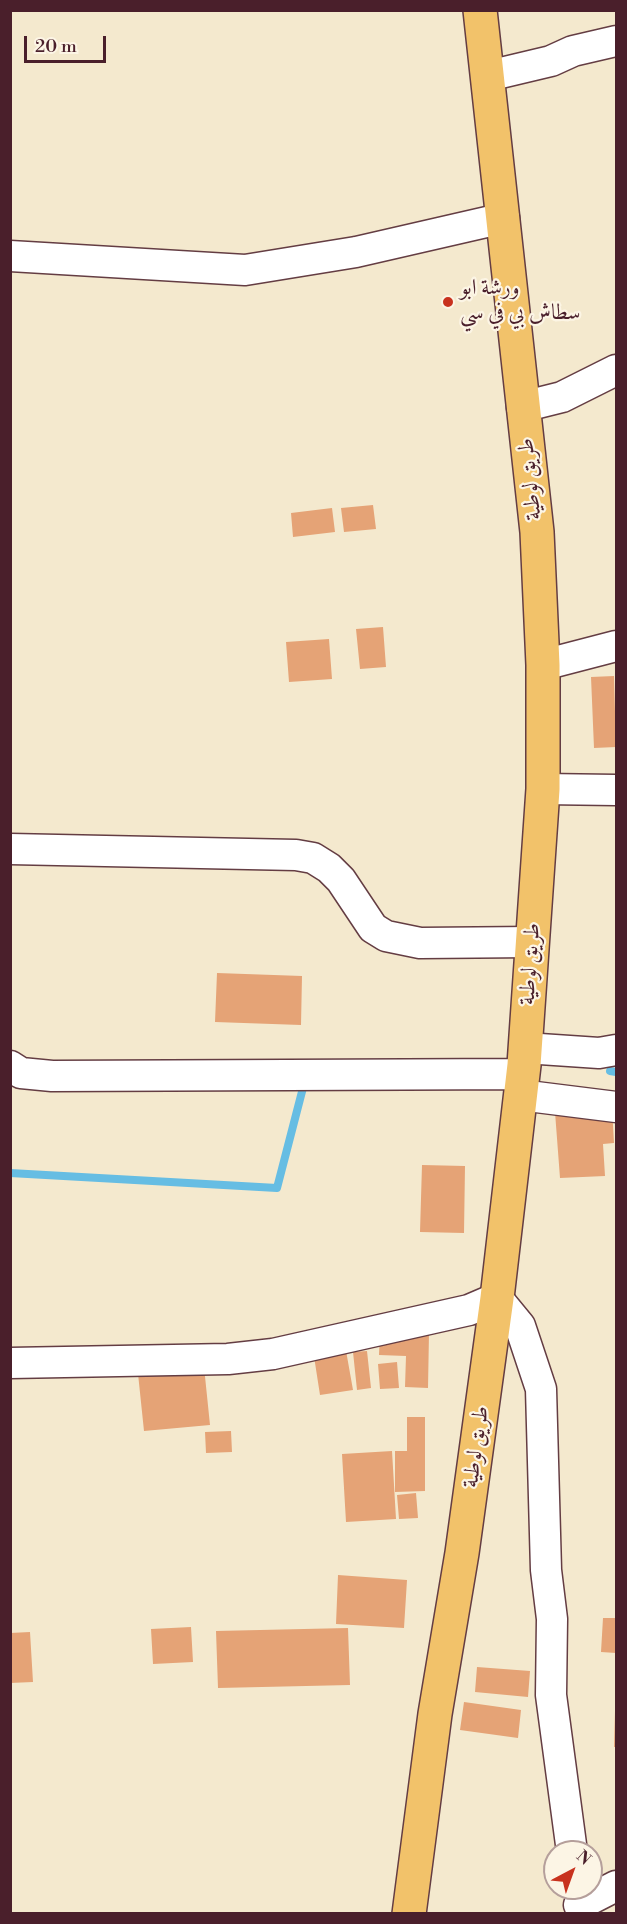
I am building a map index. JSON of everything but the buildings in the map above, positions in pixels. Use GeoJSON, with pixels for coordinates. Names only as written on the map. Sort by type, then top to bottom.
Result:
{"type":"FeatureCollection","features":[{"type":"Feature","properties":{"kind":"main road","name":"طريق لوطية"},"geometry":{"type":"LineString","coordinates":[[409,1914],[435,1714],[462,1553],[497,1298],[522,1072],[543,789],[543,665],[537,532],[480,10]]}},
{"type":"Feature","properties":{"kind":"street"},"geometry":{"type":"LineString","coordinates":[[489,76],[616,41]]}},
{"type":"Feature","properties":{"kind":"street"},"geometry":{"type":"LineString","coordinates":[[10,256],[245,270],[356,252],[504,218]]}},
{"type":"Feature","properties":{"kind":"street"},"geometry":{"type":"LineString","coordinates":[[522,407],[562,397],[616,370]]}},
{"type":"Feature","properties":{"kind":"street"},"geometry":{"type":"LineString","coordinates":[[543,665],[616,646]]}},
{"type":"Feature","properties":{"kind":"street"},"geometry":{"type":"LineString","coordinates":[[543,789],[616,790]]}},
{"type":"Feature","properties":{"kind":"street"},"geometry":{"type":"LineString","coordinates":[[10,849],[296,855],[313,858],[341,880],[373,928],[386,936],[420,943],[533,942]]}},
{"type":"Feature","properties":{"kind":"street"},"geometry":{"type":"LineString","coordinates":[[10,1066],[21,1073],[52,1076],[522,1072],[616,1050]]}},
{"type":"Feature","properties":{"kind":"street"},"geometry":{"type":"LineString","coordinates":[[522,1072],[616,1107]]}},
{"type":"Feature","properties":{"kind":"street"},"geometry":{"type":"LineString","coordinates":[[10,1363],[228,1359],[273,1354],[469,1310],[497,1298],[520,1326],[541,1389],[546,1570],[552,1619],[551,1695],[570,1840]]}},
{"type":"Feature","properties":{"kind":"street"},"geometry":{"type":"LineString","coordinates":[[578,1902],[616,1886]]}},
{"type":"Feature","properties":{"kind":"waterway"},"geometry":{"type":"LineString","coordinates":[[610,1071],[616,1072]]}},
{"type":"Feature","properties":{"kind":"waterway"},"geometry":{"type":"LineString","coordinates":[[10,1173],[277,1188],[305,1080]]}},
{"type":"Feature","properties":{"kind":"place","name":"ورشة ابو سطاش بي في سي"},"geometry":{"type":"Point","coordinates":[448,302]}}]}
